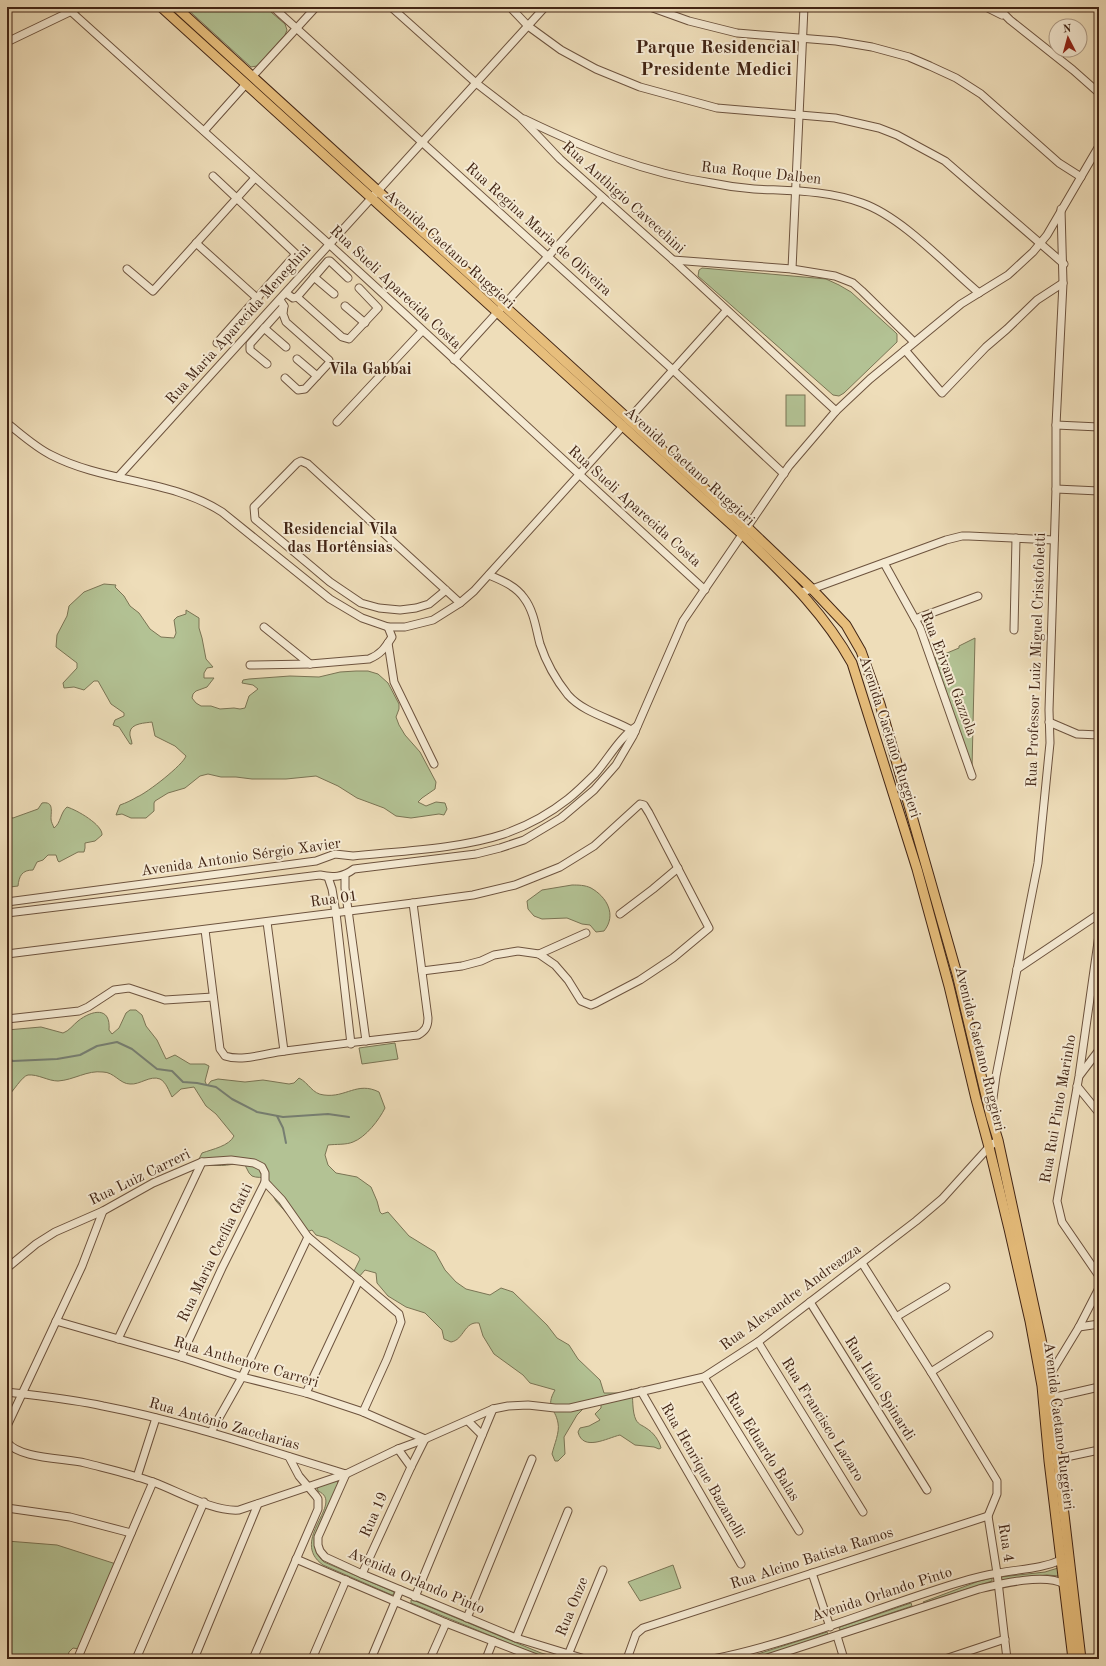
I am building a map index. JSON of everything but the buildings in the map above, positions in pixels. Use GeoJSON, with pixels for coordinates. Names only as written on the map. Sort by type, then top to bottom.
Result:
{"type":"FeatureCollection","features":[{"type":"Feature","properties":{"kind":"main road","name":"Avenida Caetano Ruggieri"},"geometry":{"type":"LineString","coordinates":[[161,7],[246,84],[374,195],[746,532],[812,589],[846,625],[861,651],[880,704],[958,974],[991,1117],[998,1140],[1051,1398],[1053,1460],[1061,1560],[1073,1659]]}},
{"type":"Feature","properties":{"kind":"main road","name":"Avenida Caetano Ruggieri"},"geometry":{"type":"LineString","coordinates":[[176,7],[252,77],[374,195]]}},
{"type":"Feature","properties":{"kind":"main road","name":"Avenida Caetano Ruggieri"},"geometry":{"type":"LineString","coordinates":[[746,532],[801,592],[838,638],[852,663],[919,877],[949,986],[989,1147],[1034,1342],[1053,1460],[1081,1659]]}},
{"type":"Feature","properties":{"kind":"street"},"geometry":{"type":"LineString","coordinates":[[7,42],[68,9],[80,7]]}},
{"type":"Feature","properties":{"kind":"street","name":"Rua Regina Maria de Oliveira"},"geometry":{"type":"LineString","coordinates":[[273,7],[673,370],[784,474]]}},
{"type":"Feature","properties":{"kind":"street"},"geometry":{"type":"LineString","coordinates":[[252,77],[316,7]]}},
{"type":"Feature","properties":{"kind":"street","name":"Rua Anthigio Cavecchini"},"geometry":{"type":"LineString","coordinates":[[390,7],[476,83],[520,117],[560,159],[673,260],[726,311],[836,411]]}},
{"type":"Feature","properties":{"kind":"street"},"geometry":{"type":"LineString","coordinates":[[510,7],[528,26],[568,53],[596,69],[640,87],[717,108],[835,118],[897,135],[945,161],[1064,264]]}},
{"type":"Feature","properties":{"kind":"street","name":"Rua Maria Aparecida Meneghini"},"geometry":{"type":"LineString","coordinates":[[118,477],[282,303],[286,293],[545,7]]}},
{"type":"Feature","properties":{"kind":"street"},"geometry":{"type":"LineString","coordinates":[[650,7],[689,21],[737,33],[836,41],[888,51],[923,63],[956,78],[981,94],[1059,163],[1081,177]]}},
{"type":"Feature","properties":{"kind":"street"},"geometry":{"type":"LineString","coordinates":[[792,269],[804,7]]}},
{"type":"Feature","properties":{"kind":"street"},"geometry":{"type":"LineString","coordinates":[[986,7],[1006,16]]}},
{"type":"Feature","properties":{"kind":"street"},"geometry":{"type":"LineString","coordinates":[[997,7],[1073,70],[1099,94]]}},
{"type":"Feature","properties":{"kind":"street","name":"Rua Sueli Aparecida Costa"},"geometry":{"type":"LineString","coordinates":[[68,9],[330,245],[705,590]]}},
{"type":"Feature","properties":{"kind":"street"},"geometry":{"type":"LineString","coordinates":[[204,131],[246,84]]}},
{"type":"Feature","properties":{"kind":"street","name":"Rua Roque Dalben"},"geometry":{"type":"LineString","coordinates":[[520,117],[601,153],[632,165],[672,176],[753,189],[820,192],[862,203],[894,220],[979,293]]}},
{"type":"Feature","properties":{"kind":"street"},"geometry":{"type":"LineString","coordinates":[[489,575],[511,585],[524,597],[532,612],[541,646],[554,677],[570,696],[592,712],[635,729],[681,626],[689,612],[804,447],[836,411],[870,379],[961,304],[1008,275],[1040,244],[1099,146]]}},
{"type":"Feature","properties":{"kind":"street"},"geometry":{"type":"LineString","coordinates":[[213,176],[296,254],[296,256],[258,299],[217,343]]}},
{"type":"Feature","properties":{"kind":"street"},"geometry":{"type":"LineString","coordinates":[[127,269],[153,291],[255,178]]}},
{"type":"Feature","properties":{"kind":"street"},"geometry":{"type":"LineString","coordinates":[[454,360],[602,198]]}},
{"type":"Feature","properties":{"kind":"street","name":"Rua Professor Luiz Miguel Cristofoletti"},"geometry":{"type":"LineString","coordinates":[[991,1117],[996,1076],[1038,863],[1050,743],[1049,722],[1056,489],[1056,425],[1064,284],[1061,208]]}},
{"type":"Feature","properties":{"kind":"street"},"geometry":{"type":"LineString","coordinates":[[196,243],[258,299]]}},
{"type":"Feature","properties":{"kind":"street"},"geometry":{"type":"LineString","coordinates":[[673,260],[792,269],[835,276],[853,283],[914,342]]}},
{"type":"Feature","properties":{"kind":"street"},"geometry":{"type":"LineString","coordinates":[[297,297],[328,261],[330,261],[348,278]]}},
{"type":"Feature","properties":{"kind":"street"},"geometry":{"type":"LineString","coordinates":[[314,277],[334,294]]}},
{"type":"Feature","properties":{"kind":"street"},"geometry":{"type":"LineString","coordinates":[[905,350],[942,393],[986,347],[1007,330],[1038,300],[1064,284]]}},
{"type":"Feature","properties":{"kind":"street"},"geometry":{"type":"LineString","coordinates":[[286,293],[293,298],[297,297],[346,339],[349,339],[378,308],[360,288]]}},
{"type":"Feature","properties":{"kind":"street"},"geometry":{"type":"LineString","coordinates":[[267,364],[250,350],[250,344],[282,303]]}},
{"type":"Feature","properties":{"kind":"street"},"geometry":{"type":"LineString","coordinates":[[282,303],[283,314],[286,322],[330,360],[305,389],[298,390],[286,378]]}},
{"type":"Feature","properties":{"kind":"street"},"geometry":{"type":"LineString","coordinates":[[345,306],[365,323]]}},
{"type":"Feature","properties":{"kind":"street"},"geometry":{"type":"LineString","coordinates":[[7,423],[30,442],[51,455],[75,465],[163,488],[210,504],[330,599],[362,618],[388,627],[405,627],[433,620],[460,604],[489,575],[726,311]]}},
{"type":"Feature","properties":{"kind":"street"},"geometry":{"type":"LineString","coordinates":[[264,328],[286,347]]}},
{"type":"Feature","properties":{"kind":"street"},"geometry":{"type":"LineString","coordinates":[[337,422],[422,331]]}},
{"type":"Feature","properties":{"kind":"street"},"geometry":{"type":"LineString","coordinates":[[296,359],[317,376]]}},
{"type":"Feature","properties":{"kind":"street"},"geometry":{"type":"LineString","coordinates":[[1056,425],[1099,427]]}},
{"type":"Feature","properties":{"kind":"street"},"geometry":{"type":"LineString","coordinates":[[446,590],[429,604],[416,608],[400,610],[379,608],[361,603],[330,582],[255,519],[254,507],[257,502],[296,463],[301,461],[308,464],[446,590],[460,604]]}},
{"type":"Feature","properties":{"kind":"street"},"geometry":{"type":"LineString","coordinates":[[1056,489],[1099,491]]}},
{"type":"Feature","properties":{"kind":"street"},"geometry":{"type":"LineString","coordinates":[[801,592],[946,540],[962,536],[1054,540]]}},
{"type":"Feature","properties":{"kind":"street"},"geometry":{"type":"LineString","coordinates":[[1014,630],[1016,538]]}},
{"type":"Feature","properties":{"kind":"street","name":"Rua Erivam Gazzola"},"geometry":{"type":"LineString","coordinates":[[884,563],[920,628],[972,776]]}},
{"type":"Feature","properties":{"kind":"street"},"geometry":{"type":"LineString","coordinates":[[915,619],[978,596]]}},
{"type":"Feature","properties":{"kind":"street"},"geometry":{"type":"LineString","coordinates":[[250,665],[310,664],[369,659],[385,650],[392,637],[388,627]]}},
{"type":"Feature","properties":{"kind":"street"},"geometry":{"type":"LineString","coordinates":[[264,628],[310,664]]}},
{"type":"Feature","properties":{"kind":"street"},"geometry":{"type":"LineString","coordinates":[[388,643],[394,682],[434,764]]}},
{"type":"Feature","properties":{"kind":"street"},"geometry":{"type":"LineString","coordinates":[[1049,722],[1077,734],[1099,735]]}},
{"type":"Feature","properties":{"kind":"street","name":"Avenida Antonio Sérgio Xavier"},"geometry":{"type":"LineString","coordinates":[[7,902],[50,898],[316,862],[335,854],[354,856],[467,843],[504,834],[536,820],[569,799],[595,774],[614,748],[635,729]]}},
{"type":"Feature","properties":{"kind":"street","name":"Avenida Antonio Sérgio Xavier"},"geometry":{"type":"LineString","coordinates":[[7,913],[320,875],[328,877],[345,876],[354,869],[476,854],[524,840],[562,818],[594,790],[616,766],[635,729]]}},
{"type":"Feature","properties":{"kind":"street","name":"Rua 01"},"geometry":{"type":"LineString","coordinates":[[7,954],[473,895],[515,885],[560,867],[594,846],[621,824],[639,805],[644,805],[649,813],[678,868]]}},
{"type":"Feature","properties":{"kind":"street"},"geometry":{"type":"LineString","coordinates":[[354,856],[354,869]]}},
{"type":"Feature","properties":{"kind":"street"},"geometry":{"type":"LineString","coordinates":[[316,862],[317,871],[320,875]]}},
{"type":"Feature","properties":{"kind":"street"},"geometry":{"type":"LineString","coordinates":[[422,971],[462,966],[481,961],[494,955],[518,951],[540,954],[555,965],[568,980],[578,997],[585,1003],[596,1003],[640,980],[673,958],[709,929],[678,868],[620,914]]}},
{"type":"Feature","properties":{"kind":"street"},"geometry":{"type":"LineString","coordinates":[[345,876],[348,912],[366,1041]]}},
{"type":"Feature","properties":{"kind":"street"},"geometry":{"type":"LineString","coordinates":[[328,877],[332,889],[336,913],[351,1044]]}},
{"type":"Feature","properties":{"kind":"street"},"geometry":{"type":"LineString","coordinates":[[205,930],[220,1049],[225,1056],[236,1059],[284,1051],[418,1035],[426,1029],[428,1018],[413,903]]}},
{"type":"Feature","properties":{"kind":"street"},"geometry":{"type":"LineString","coordinates":[[1017,969],[1099,914]]}},
{"type":"Feature","properties":{"kind":"street"},"geometry":{"type":"LineString","coordinates":[[267,922],[284,1051]]}},
{"type":"Feature","properties":{"kind":"street"},"geometry":{"type":"LineString","coordinates":[[540,954],[586,933]]}},
{"type":"Feature","properties":{"kind":"street","name":"Rua Rui Pinto Marinho"},"geometry":{"type":"LineString","coordinates":[[1099,935],[1079,1076],[1057,1201],[1062,1222],[1099,1276]]}},
{"type":"Feature","properties":{"kind":"street"},"geometry":{"type":"LineString","coordinates":[[7,1019],[79,1011],[88,1007],[101,997],[114,990],[129,988],[165,1000],[213,997]]}},
{"type":"Feature","properties":{"kind":"street"},"geometry":{"type":"LineString","coordinates":[[1079,1076],[1099,1050]]}},
{"type":"Feature","properties":{"kind":"street","name":"Rua Professor Luiz Miguel Cristofoletti"},"geometry":{"type":"LineString","coordinates":[[976,1099],[985,1092],[996,1076]]}},
{"type":"Feature","properties":{"kind":"street"},"geometry":{"type":"LineString","coordinates":[[1077,1086],[1099,1113]]}},
{"type":"Feature","properties":{"kind":"street","name":"Rua Alexandre Andreazza"},"geometry":{"type":"LineString","coordinates":[[425,1439],[493,1409],[508,1406],[528,1405],[570,1408],[704,1377],[758,1342],[916,1222],[942,1199],[989,1147],[998,1140]]}},
{"type":"Feature","properties":{"kind":"street","name":"Rua Luiz Carreri"},"geometry":{"type":"LineString","coordinates":[[7,1268],[36,1244],[55,1232],[103,1211],[153,1183],[202,1162],[231,1160],[254,1163],[262,1167],[265,1173],[265,1182],[282,1200],[308,1237],[399,1314],[400,1322],[389,1353],[363,1412]]}},
{"type":"Feature","properties":{"kind":"street"},"geometry":{"type":"LineString","coordinates":[[118,1339],[202,1162]]}},
{"type":"Feature","properties":{"kind":"street","name":"Rua Maria Cecília Gatti"},"geometry":{"type":"LineString","coordinates":[[181,1357],[222,1268],[265,1182]]}},
{"type":"Feature","properties":{"kind":"street"},"geometry":{"type":"LineString","coordinates":[[7,1426],[82,1266],[103,1211]]}},
{"type":"Feature","properties":{"kind":"street"},"geometry":{"type":"LineString","coordinates":[[211,1432],[242,1377],[308,1237]]}},
{"type":"Feature","properties":{"kind":"street"},"geometry":{"type":"LineString","coordinates":[[862,1263],[931,1372],[997,1481],[997,1494],[988,1516]]}},
{"type":"Feature","properties":{"kind":"street"},"geometry":{"type":"LineString","coordinates":[[306,1393],[359,1280]]}},
{"type":"Feature","properties":{"kind":"street"},"geometry":{"type":"LineString","coordinates":[[896,1317],[946,1287]]}},
{"type":"Feature","properties":{"kind":"street"},"geometry":{"type":"LineString","coordinates":[[1048,1378],[1079,1327],[1099,1288]]}},
{"type":"Feature","properties":{"kind":"street","name":"Rua Itálo Spinardi"},"geometry":{"type":"LineString","coordinates":[[810,1302],[926,1490]]}},
{"type":"Feature","properties":{"kind":"street","name":"Rua Anthenore Carreri"},"geometry":{"type":"LineString","coordinates":[[56,1321],[181,1357],[242,1377],[306,1393],[363,1412],[425,1439]]}},
{"type":"Feature","properties":{"kind":"street"},"geometry":{"type":"LineString","coordinates":[[1079,1327],[1099,1324]]}},
{"type":"Feature","properties":{"kind":"street"},"geometry":{"type":"LineString","coordinates":[[931,1372],[989,1335]]}},
{"type":"Feature","properties":{"kind":"street","name":"Rua Francisco Lazaro"},"geometry":{"type":"LineString","coordinates":[[758,1342],[863,1512]]}},
{"type":"Feature","properties":{"kind":"street","name":"Rua Eduardo Balas"},"geometry":{"type":"LineString","coordinates":[[704,1377],[799,1531]]}},
{"type":"Feature","properties":{"kind":"street"},"geometry":{"type":"LineString","coordinates":[[1051,1398],[1099,1387]]}},
{"type":"Feature","properties":{"kind":"street","name":"Rua Henrique Bazanelli"},"geometry":{"type":"LineString","coordinates":[[641,1391],[741,1564]]}},
{"type":"Feature","properties":{"kind":"street","name":"Rua Antônio Zaccharias"},"geometry":{"type":"LineString","coordinates":[[7,1392],[63,1398],[156,1418],[211,1432],[346,1474]]}},
{"type":"Feature","properties":{"kind":"street"},"geometry":{"type":"LineString","coordinates":[[415,1597],[493,1409]]}},
{"type":"Feature","properties":{"kind":"street"},"geometry":{"type":"LineString","coordinates":[[137,1476],[156,1418]]}},
{"type":"Feature","properties":{"kind":"street"},"geometry":{"type":"LineString","coordinates":[[468,1420],[482,1435]]}},
{"type":"Feature","properties":{"kind":"street"},"geometry":{"type":"LineString","coordinates":[[7,1442],[10,1446],[22,1452],[81,1462],[137,1476],[231,1511],[258,1504],[307,1486],[346,1474],[398,1449],[425,1439]]}},
{"type":"Feature","properties":{"kind":"street","name":"Rua 19"},"geometry":{"type":"LineString","coordinates":[[362,1574],[425,1439]]}},
{"type":"Feature","properties":{"kind":"street"},"geometry":{"type":"LineString","coordinates":[[398,1449],[411,1467]]}},
{"type":"Feature","properties":{"kind":"street"},"geometry":{"type":"LineString","coordinates":[[1053,1460],[1099,1450]]}},
{"type":"Feature","properties":{"kind":"street"},"geometry":{"type":"LineString","coordinates":[[253,1659],[318,1509],[318,1499],[299,1476],[289,1457]]}},
{"type":"Feature","properties":{"kind":"street"},"geometry":{"type":"LineString","coordinates":[[467,1618],[532,1459]]}},
{"type":"Feature","properties":{"kind":"street","name":"Avenida Orlando Pinto"},"geometry":{"type":"LineString","coordinates":[[346,1474],[318,1537],[320,1551],[325,1557],[415,1597],[516,1638],[585,1659]]}},
{"type":"Feature","properties":{"kind":"street"},"geometry":{"type":"LineString","coordinates":[[79,1655],[153,1482]]}},
{"type":"Feature","properties":{"kind":"street"},"geometry":{"type":"LineString","coordinates":[[136,1659],[204,1502]]}},
{"type":"Feature","properties":{"kind":"street"},"geometry":{"type":"LineString","coordinates":[[194,1659],[258,1504]]}},
{"type":"Feature","properties":{"kind":"street"},"geometry":{"type":"LineString","coordinates":[[7,1508],[70,1517],[132,1532]]}},
{"type":"Feature","properties":{"kind":"street"},"geometry":{"type":"LineString","coordinates":[[516,1638],[568,1511]]}},
{"type":"Feature","properties":{"kind":"street","name":"Rua Alcino Batista Ramos"},"geometry":{"type":"LineString","coordinates":[[627,1659],[636,1634],[643,1628],[988,1516]]}},
{"type":"Feature","properties":{"kind":"street","name":"Rua 4"},"geometry":{"type":"LineString","coordinates":[[988,1516],[997,1573],[1007,1659]]}},
{"type":"Feature","properties":{"kind":"street","name":"Avenida Orlando Pinto"},"geometry":{"type":"LineString","coordinates":[[296,1560],[446,1623],[539,1659]]}},
{"type":"Feature","properties":{"kind":"street","name":"Avenida Orlando Pinto"},"geometry":{"type":"LineString","coordinates":[[713,1659],[763,1647],[830,1627],[958,1583],[997,1573],[1049,1565],[1061,1560]]}},
{"type":"Feature","properties":{"kind":"street","name":"Rua Onze"},"geometry":{"type":"LineString","coordinates":[[568,1655],[603,1570]]}},
{"type":"Feature","properties":{"kind":"street"},"geometry":{"type":"LineString","coordinates":[[812,1573],[830,1627]]}},
{"type":"Feature","properties":{"kind":"street","name":"Avenida Orlando Pinto"},"geometry":{"type":"LineString","coordinates":[[764,1659],[998,1584],[1042,1579],[1057,1580],[1064,1584]]}},
{"type":"Feature","properties":{"kind":"street"},"geometry":{"type":"LineString","coordinates":[[312,1659],[346,1580]]}},
{"type":"Feature","properties":{"kind":"street"},"geometry":{"type":"LineString","coordinates":[[371,1659],[400,1590]]}},
{"type":"Feature","properties":{"kind":"street"},"geometry":{"type":"LineString","coordinates":[[916,1597],[920,1608]]}},
{"type":"Feature","properties":{"kind":"street"},"geometry":{"type":"LineString","coordinates":[[430,1659],[446,1623]]}},
{"type":"Feature","properties":{"kind":"street"},"geometry":{"type":"LineString","coordinates":[[837,1636],[844,1659]]}},
{"type":"Feature","properties":{"kind":"street"},"geometry":{"type":"LineString","coordinates":[[945,1659],[1005,1639]]}},
{"type":"Feature","properties":{"kind":"street"},"geometry":{"type":"LineString","coordinates":[[486,1659],[494,1641]]}},
{"type":"Feature","properties":{"kind":"green space"},"geometry":{"type":"Polygon","coordinates":[[[185,7],[265,7],[285,24],[287,30],[285,35],[257,66],[251,67],[185,7]]]}},
{"type":"Feature","properties":{"kind":"green space"},"geometry":{"type":"Polygon","coordinates":[[[702,268],[826,279],[851,292],[897,334],[897,342],[844,393],[839,396],[833,395],[698,276],[699,270],[702,268]]]}},
{"type":"Feature","properties":{"kind":"green space"},"geometry":{"type":"Polygon","coordinates":[[[786,395],[805,395],[805,426],[786,426],[786,395]]]}},
{"type":"Feature","properties":{"kind":"green space"},"geometry":{"type":"Polygon","coordinates":[[[104,584],[116,585],[115,587],[124,596],[130,606],[139,613],[150,629],[161,637],[174,638],[176,633],[174,620],[177,617],[186,614],[186,610],[199,618],[199,628],[206,659],[213,667],[207,668],[204,673],[204,678],[214,678],[207,687],[196,691],[193,694],[192,698],[201,706],[211,706],[220,709],[245,708],[249,696],[258,689],[253,685],[242,683],[243,680],[290,676],[319,677],[340,672],[356,671],[368,671],[378,674],[388,683],[399,704],[396,717],[399,725],[405,735],[420,752],[436,782],[435,789],[418,802],[426,806],[436,802],[445,803],[447,809],[444,815],[439,814],[411,818],[396,816],[384,808],[357,798],[338,786],[316,776],[286,779],[252,779],[221,777],[208,774],[200,776],[185,788],[168,793],[155,801],[154,811],[146,818],[131,818],[122,814],[116,815],[120,805],[156,785],[172,772],[186,756],[175,746],[155,736],[152,722],[136,725],[131,729],[130,735],[132,744],[130,744],[119,727],[113,725],[115,720],[124,716],[124,713],[111,704],[98,681],[94,681],[84,690],[74,687],[64,688],[63,683],[77,668],[77,663],[56,647],[57,635],[67,616],[69,606],[84,592],[104,584]]]}},
{"type":"Feature","properties":{"kind":"green space"},"geometry":{"type":"Polygon","coordinates":[[[975,638],[972,769],[935,658],[959,648],[959,646],[975,638]]]}},
{"type":"Feature","properties":{"kind":"green space"},"geometry":{"type":"Polygon","coordinates":[[[42,803],[46,803],[51,807],[51,820],[54,828],[67,807],[77,811],[94,823],[101,831],[102,835],[95,841],[85,843],[84,852],[78,852],[59,862],[56,855],[48,855],[43,860],[37,862],[33,870],[26,871],[22,874],[19,879],[18,886],[10,887],[7,891],[7,817],[13,818],[38,809],[42,803]]]}},
{"type":"Feature","properties":{"kind":"green space"},"geometry":{"type":"Polygon","coordinates":[[[572,885],[591,888],[606,901],[610,913],[610,919],[604,931],[596,932],[590,925],[582,924],[567,918],[542,919],[534,916],[528,909],[527,901],[542,890],[572,885]]]}},
{"type":"Feature","properties":{"kind":"green space"},"geometry":{"type":"Polygon","coordinates":[[[130,1010],[136,1010],[142,1015],[146,1026],[157,1040],[166,1059],[175,1055],[190,1064],[205,1064],[209,1066],[205,1081],[207,1086],[211,1081],[218,1079],[245,1082],[263,1080],[289,1084],[294,1083],[299,1078],[316,1093],[324,1095],[339,1094],[364,1088],[379,1092],[385,1108],[379,1118],[372,1128],[358,1140],[347,1144],[328,1145],[325,1155],[328,1165],[336,1173],[357,1177],[371,1187],[380,1212],[382,1214],[388,1212],[409,1236],[435,1252],[445,1270],[456,1282],[466,1289],[490,1295],[501,1288],[513,1292],[547,1325],[557,1338],[569,1345],[578,1359],[600,1380],[604,1393],[622,1393],[632,1389],[633,1409],[636,1420],[653,1434],[659,1442],[661,1448],[659,1449],[635,1445],[620,1435],[602,1441],[590,1443],[585,1441],[581,1438],[578,1432],[580,1428],[589,1426],[600,1420],[595,1414],[601,1408],[601,1404],[584,1408],[577,1415],[564,1437],[565,1454],[558,1461],[555,1461],[552,1454],[558,1434],[558,1423],[551,1400],[555,1390],[530,1383],[523,1375],[494,1354],[483,1336],[479,1323],[470,1325],[459,1338],[451,1342],[444,1339],[442,1330],[425,1313],[406,1307],[388,1296],[377,1283],[376,1273],[365,1270],[358,1278],[355,1278],[354,1271],[360,1259],[358,1256],[327,1238],[316,1235],[312,1230],[304,1233],[276,1201],[267,1178],[252,1176],[242,1162],[221,1166],[200,1163],[199,1159],[202,1153],[225,1145],[234,1136],[216,1114],[206,1106],[194,1087],[181,1089],[172,1097],[164,1082],[156,1078],[130,1084],[103,1072],[91,1072],[70,1079],[58,1081],[28,1075],[23,1078],[7,1097],[7,1030],[41,1027],[63,1033],[83,1017],[100,1012],[107,1017],[109,1022],[109,1030],[112,1034],[119,1028],[126,1013],[130,1010]]]}},
{"type":"Feature","properties":{"kind":"green space"},"geometry":{"type":"Polygon","coordinates":[[[395,1043],[398,1059],[362,1064],[359,1048],[395,1043]]]}},
{"type":"Feature","properties":{"kind":"green space"},"geometry":{"type":"Polygon","coordinates":[[[337,1477],[338,1486],[316,1536],[315,1547],[317,1554],[324,1562],[394,1592],[392,1595],[323,1565],[314,1555],[311,1545],[313,1534],[326,1504],[325,1497],[318,1491],[317,1486],[337,1477]]]}},
{"type":"Feature","properties":{"kind":"green space"},"geometry":{"type":"Polygon","coordinates":[[[7,1541],[57,1545],[116,1564],[79,1649],[73,1648],[69,1652],[67,1659],[7,1659],[7,1541]]]}},
{"type":"Feature","properties":{"kind":"green space"},"geometry":{"type":"Polygon","coordinates":[[[673,1565],[681,1588],[640,1601],[628,1582],[673,1565]]]}},
{"type":"Feature","properties":{"kind":"green space"},"geometry":{"type":"Polygon","coordinates":[[[1058,1568],[1059,1576],[1047,1575],[1000,1579],[1001,1577],[1045,1572],[1058,1568]]]}},
{"type":"Feature","properties":{"kind":"green space"},"geometry":{"type":"Polygon","coordinates":[[[992,1578],[992,1581],[924,1603],[923,1602],[979,1581],[992,1578]]]}},
{"type":"Feature","properties":{"kind":"green space"},"geometry":{"type":"Polygon","coordinates":[[[411,1600],[541,1653],[565,1659],[551,1659],[540,1656],[411,1603],[411,1600]]]}},
{"type":"Feature","properties":{"kind":"green space"},"geometry":{"type":"Polygon","coordinates":[[[911,1603],[912,1606],[841,1630],[839,1629],[840,1627],[911,1603]]]}},
{"type":"Feature","properties":{"kind":"green space"},"geometry":{"type":"Polygon","coordinates":[[[827,1632],[828,1634],[785,1650],[763,1656],[742,1659],[827,1632]]]}},
{"type":"Feature","properties":{"kind":"waterway"},"geometry":{"type":"LineString","coordinates":[[7,1058],[13,1061],[57,1059],[80,1055],[97,1046],[117,1042],[132,1049],[157,1069],[172,1071],[183,1082],[216,1087],[232,1099],[257,1112],[283,1117],[328,1114],[349,1117]]}},
{"type":"Feature","properties":{"kind":"waterway"},"geometry":{"type":"LineString","coordinates":[[277,1116],[283,1128],[286,1143]]}},
{"type":"Feature","properties":{"kind":"district","name":"Parque Residencial Presidente Medici"},"geometry":{"type":"Point","coordinates":[716,59]}},
{"type":"Feature","properties":{"kind":"district","name":"Vila Gabbai"},"geometry":{"type":"Point","coordinates":[370,370]}},
{"type":"Feature","properties":{"kind":"district","name":"Residencial Vila das Hortênsias"},"geometry":{"type":"Point","coordinates":[340,539]}}]}
